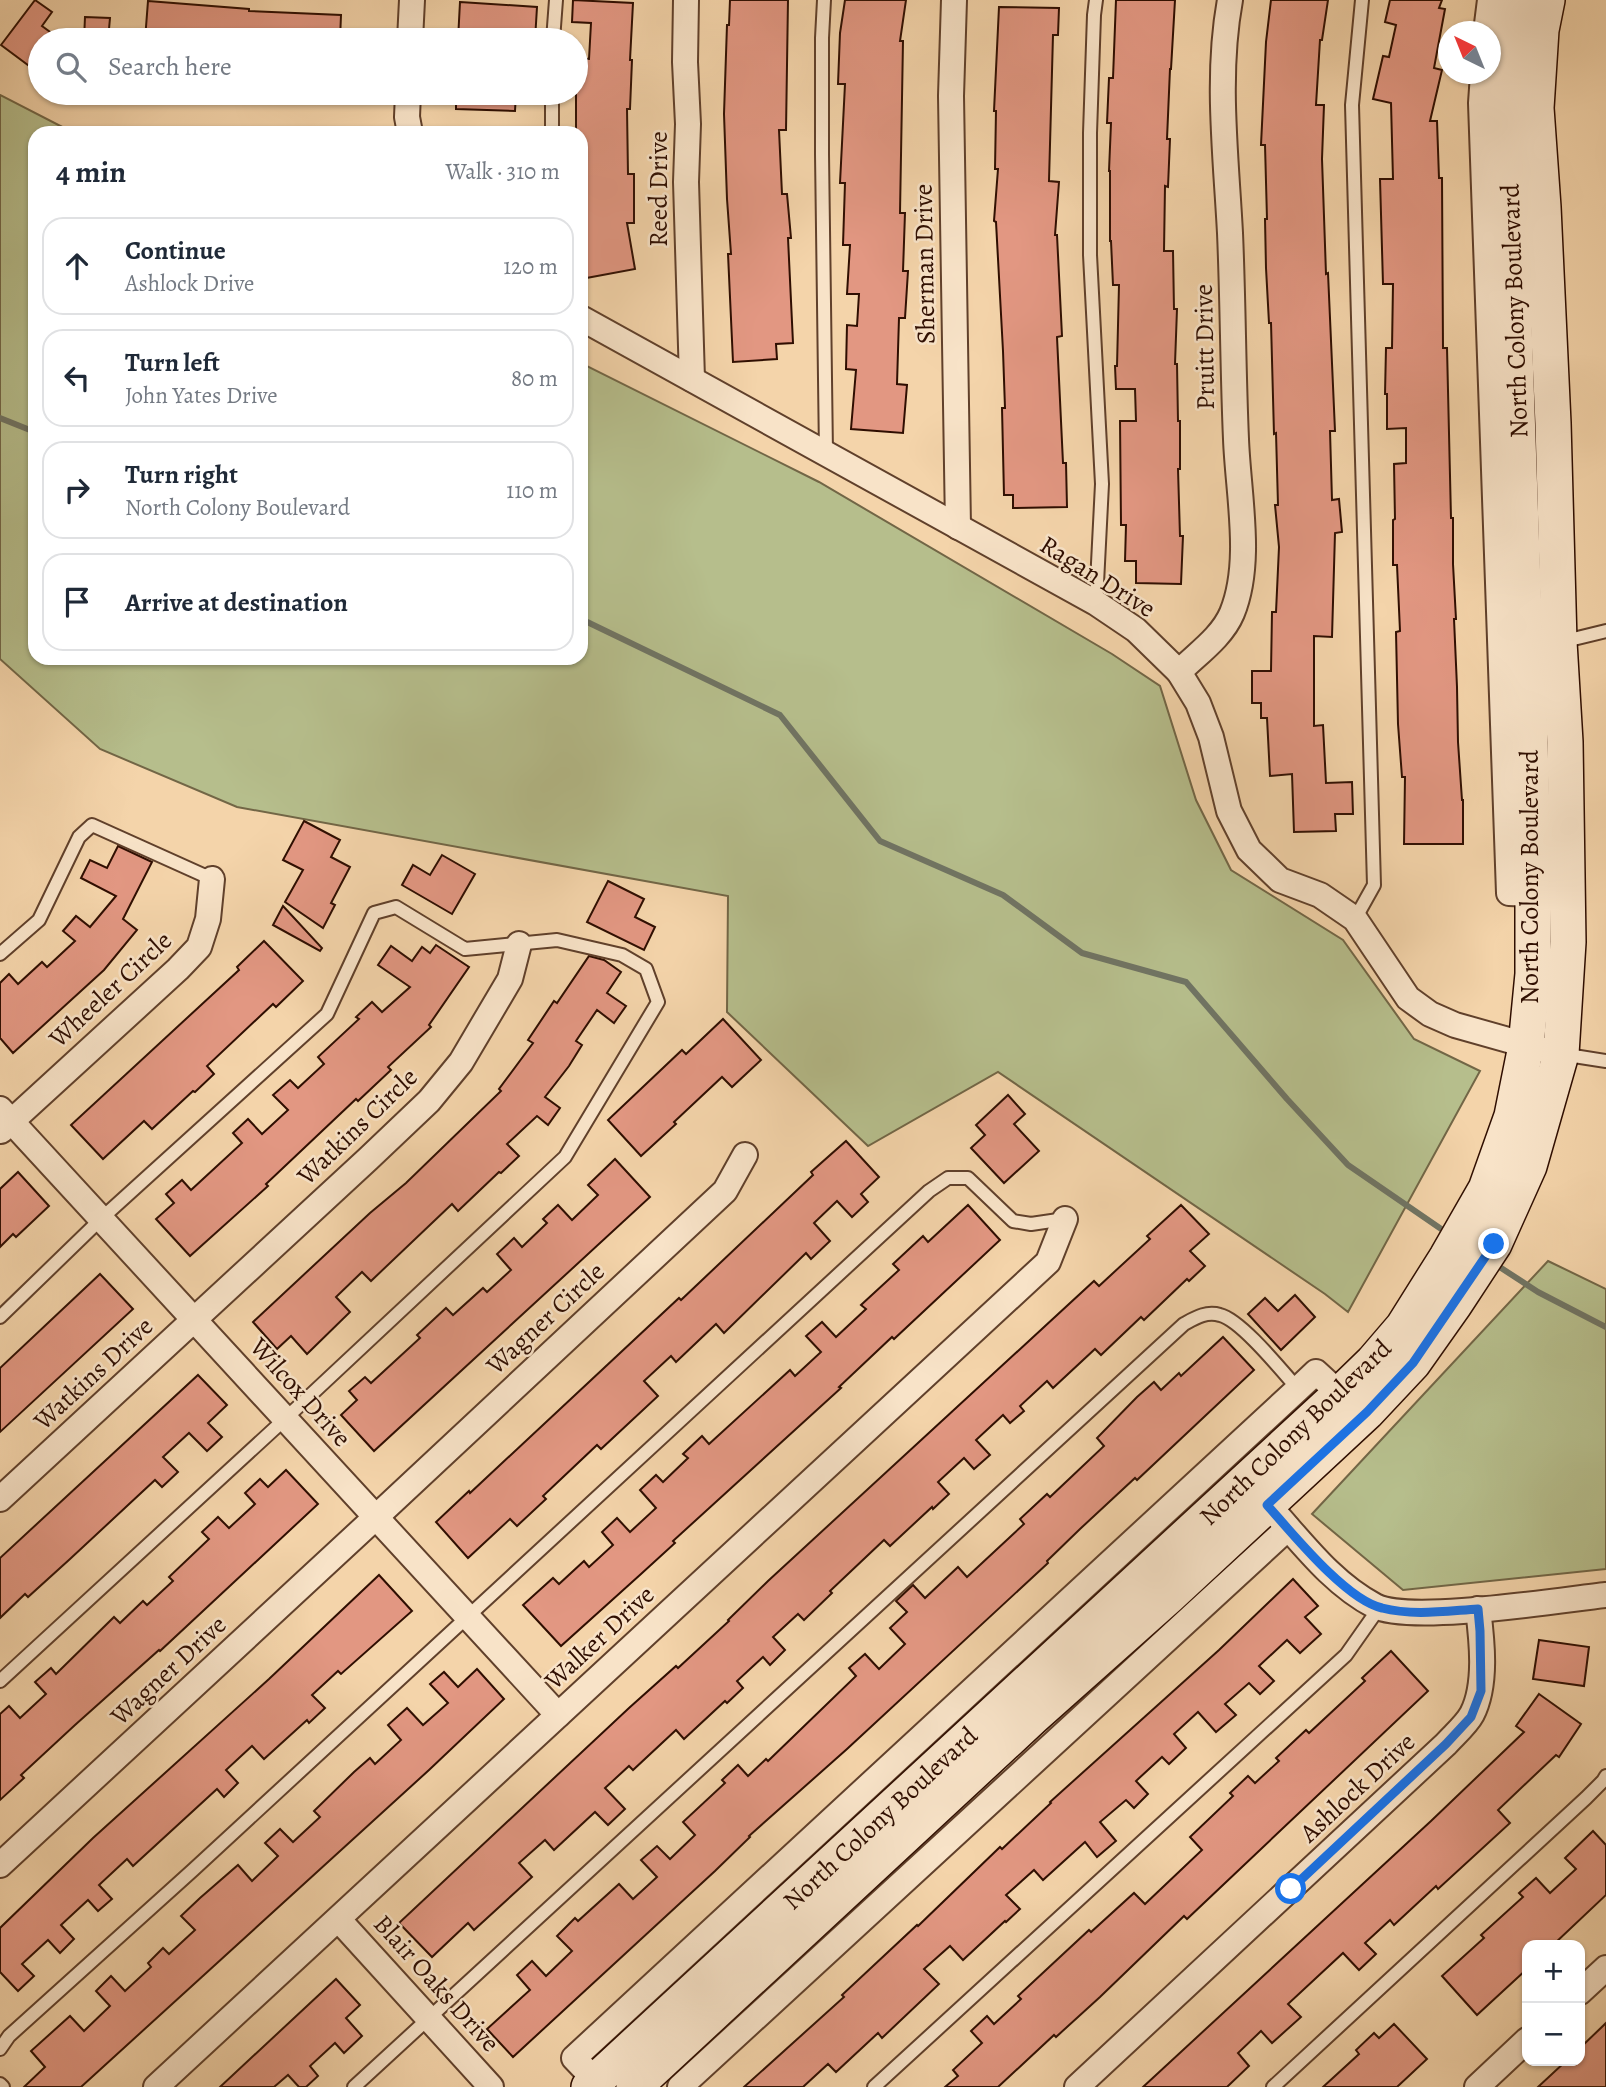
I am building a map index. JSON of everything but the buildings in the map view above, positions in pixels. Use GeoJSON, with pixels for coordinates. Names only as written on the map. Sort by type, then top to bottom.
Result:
{"type":"FeatureCollection","features":[{"type":"Feature","properties":{"kind":"main road","name":"North Colony Boulevard"},"geometry":{"type":"LineString","coordinates":[[634,2087],[1367,1412],[1413,1363],[1474,1275],[1494,1244],[1529,1166],[1562,1054],[1568,942],[1565,742],[1542,643],[1505,130],[1513,26],[1518,0]]}},
{"type":"Feature","properties":{"kind":"main road","name":"North Colony Boulevard"},"geometry":{"type":"LineString","coordinates":[[593,2084],[1267,1505],[1340,1394],[1373,1362],[1403,1326],[1486,1189],[1512,1116],[1526,1045],[1534,974],[1529,703],[1542,643],[1553,423],[1536,108],[1541,30],[1547,0]]}},
{"type":"Feature","properties":{"kind":"street"},"geometry":{"type":"LineString","coordinates":[[411,28],[412,0]]}},
{"type":"Feature","properties":{"kind":"street","name":"Reed Drive"},"geometry":{"type":"LineString","coordinates":[[686,0],[686,182],[692,379]]}},
{"type":"Feature","properties":{"kind":"street","name":"Sherman Drive"},"geometry":{"type":"LineString","coordinates":[[954,0],[951,96],[958,527]]}},
{"type":"Feature","properties":{"kind":"street","name":"Pruitt Drive"},"geometry":{"type":"LineString","coordinates":[[1179,672],[1215,638],[1231,614],[1242,570],[1243,541],[1236,440],[1232,279],[1224,127],[1223,71],[1230,0]]}},
{"type":"Feature","properties":{"kind":"street"},"geometry":{"type":"LineString","coordinates":[[1487,21],[1490,0]]}},
{"type":"Feature","properties":{"kind":"street"},"geometry":{"type":"LineString","coordinates":[[1482,84],[1509,893],[1533,894]]}},
{"type":"Feature","properties":{"kind":"street"},"geometry":{"type":"LineString","coordinates":[[408,105],[409,126]]}},
{"type":"Feature","properties":{"kind":"street","name":"Ragan Drive"},"geometry":{"type":"LineString","coordinates":[[588,322],[1096,603],[1136,630],[1179,672],[1198,703],[1211,737],[1228,811],[1249,850],[1280,880],[1320,895],[1355,919],[1408,998],[1430,1014],[1455,1025],[1562,1054]]}},
{"type":"Feature","properties":{"kind":"street","name":"Wheeler Circle"},"geometry":{"type":"LineString","coordinates":[[4,1120],[178,969],[199,947],[208,919],[212,879]]}},
{"type":"Feature","properties":{"kind":"street","name":"Watkins Circle"},"geometry":{"type":"LineString","coordinates":[[195,1319],[429,1101],[461,1062],[510,979],[519,944]]}},
{"type":"Feature","properties":{"kind":"street","name":"Wilcox Drive"},"geometry":{"type":"LineString","coordinates":[[4,1120],[102,1218],[558,1715]]}},
{"type":"Feature","properties":{"kind":"street","name":"Wagner Circle"},"geometry":{"type":"LineString","coordinates":[[376,1517],[725,1191],[745,1155]]}},
{"type":"Feature","properties":{"kind":"street","name":"Walker Drive"},"geometry":{"type":"LineString","coordinates":[[156,2087],[1048,1262],[1065,1219]]}},
{"type":"Feature","properties":{"kind":"street","name":"Watkins Drive"},"geometry":{"type":"LineString","coordinates":[[0,1499],[195,1319]]}},
{"type":"Feature","properties":{"kind":"street"},"geometry":{"type":"LineString","coordinates":[[593,2084],[574,2058],[1298,1389],[1317,1372],[1340,1394]]}},
{"type":"Feature","properties":{"kind":"street"},"geometry":{"type":"LineString","coordinates":[[680,2087],[1267,1505],[1327,1571],[1378,1608],[1414,1613],[1606,1595]]}},
{"type":"Feature","properties":{"kind":"street","name":"Wagner Drive"},"geometry":{"type":"LineString","coordinates":[[0,1865],[376,1517]]}},
{"type":"Feature","properties":{"kind":"street","name":"Ashlock Drive"},"geometry":{"type":"LineString","coordinates":[[1077,2087],[1446,1744],[1471,1717],[1481,1691],[1478,1609]]}},
{"type":"Feature","properties":{"kind":"street","name":"Blair Oaks Drive"},"geometry":{"type":"LineString","coordinates":[[339,1920],[491,2087]]}},
{"type":"Feature","properties":{"kind":"street"},"geometry":{"type":"LineString","coordinates":[[1585,1987],[1606,1968]]}},
{"type":"Feature","properties":{"kind":"street"},"geometry":{"type":"LineString","coordinates":[[1476,2087],[1522,2045]]}},
{"type":"Feature","properties":{"kind":"lane"},"geometry":{"type":"LineString","coordinates":[[554,28],[556,0]]}},
{"type":"Feature","properties":{"kind":"lane"},"geometry":{"type":"LineString","coordinates":[[824,0],[821,38],[826,453]]}},
{"type":"Feature","properties":{"kind":"lane"},"geometry":{"type":"LineString","coordinates":[[1096,0],[1090,133],[1090,255],[1102,484],[1096,603]]}},
{"type":"Feature","properties":{"kind":"lane"},"geometry":{"type":"LineString","coordinates":[[1355,919],[1374,884],[1352,105],[1362,0]]}},
{"type":"Feature","properties":{"kind":"lane"},"geometry":{"type":"LineString","coordinates":[[552,105],[552,126]]}},
{"type":"Feature","properties":{"kind":"lane"},"geometry":{"type":"LineString","coordinates":[[1542,643],[1606,631]]}},
{"type":"Feature","properties":{"kind":"lane"},"geometry":{"type":"LineString","coordinates":[[0,954],[39,920],[79,837],[92,825],[212,879]]}},
{"type":"Feature","properties":{"kind":"lane"},"geometry":{"type":"LineString","coordinates":[[0,1317],[102,1218],[327,1014],[374,913],[396,907],[465,949],[557,940],[622,955],[646,969],[658,1002],[565,1157],[0,1681]]}},
{"type":"Feature","properties":{"kind":"lane"},"geometry":{"type":"LineString","coordinates":[[1562,1054],[1606,1061]]}},
{"type":"Feature","properties":{"kind":"lane"},"geometry":{"type":"LineString","coordinates":[[0,2049],[9,2036],[929,1191],[947,1178],[968,1178],[1013,1220],[1031,1224],[1065,1219]]}},
{"type":"Feature","properties":{"kind":"lane"},"geometry":{"type":"LineString","coordinates":[[354,2087],[1184,1324],[1201,1314],[1220,1315],[1236,1323],[1298,1389]]}},
{"type":"Feature","properties":{"kind":"lane"},"geometry":{"type":"LineString","coordinates":[[874,2087],[1346,1655],[1378,1608]]}},
{"type":"Feature","properties":{"kind":"lane"},"geometry":{"type":"LineString","coordinates":[[1273,2087],[1586,1798],[1606,1776]]}},
{"type":"Feature","properties":{"kind":"green space"},"geometry":{"type":"Polygon","coordinates":[[[0,95],[60,126],[28,126],[28,665],[588,665],[588,366],[819,482],[1112,654],[1160,686],[1196,800],[1231,870],[1343,940],[1414,1039],[1480,1071],[1348,1312],[998,1072],[868,1146],[727,1012],[728,896],[237,807],[100,749],[0,659],[0,95]]]}},
{"type":"Feature","properties":{"kind":"green space"},"geometry":{"type":"Polygon","coordinates":[[[1548,1261],[1606,1289],[1606,1569],[1403,1590],[1312,1514],[1548,1261]]]}},
{"type":"Feature","properties":{"kind":"waterway"},"geometry":{"type":"LineString","coordinates":[[0,418],[28,429]]}},
{"type":"Feature","properties":{"kind":"waterway"},"geometry":{"type":"LineString","coordinates":[[588,622],[780,715],[880,841],[1003,895],[1082,953],[1186,982],[1348,1165],[1447,1233]]}},
{"type":"Feature","properties":{"kind":"waterway"},"geometry":{"type":"LineString","coordinates":[[1495,1264],[1538,1292],[1606,1327]]}},
{"type":"Feature","properties":{"kind":"route"},"geometry":{"type":"LineString","coordinates":[[1291,1889],[1446,1744],[1471,1717],[1481,1691],[1480,1631],[1478,1609],[1414,1613],[1378,1608],[1327,1571],[1267,1505],[1367,1412],[1413,1363],[1494,1244]]}}]}
